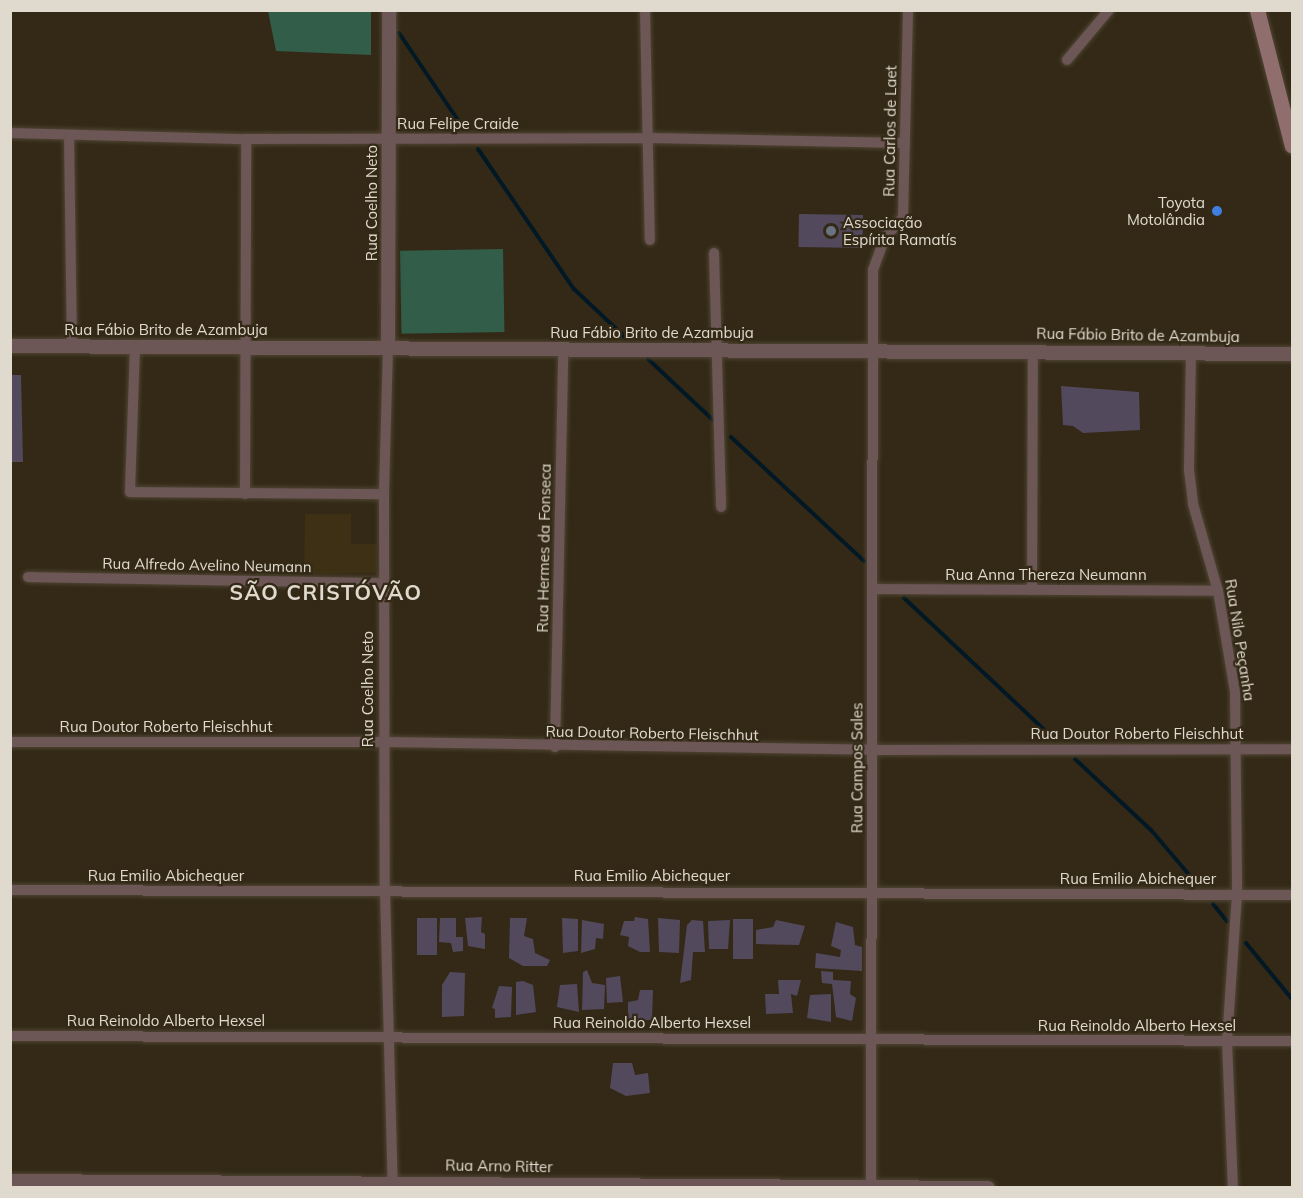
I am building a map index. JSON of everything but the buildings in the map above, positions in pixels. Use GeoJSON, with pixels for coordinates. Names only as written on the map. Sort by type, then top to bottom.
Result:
{"type":"FeatureCollection","features":[{"type":"Feature","properties":{"kind":"main road"},"geometry":{"type":"LineString","coordinates":[[1257,10],[1293,146]]}},
{"type":"Feature","properties":{"kind":"street","name":"Rua Coelho Neto"},"geometry":{"type":"LineString","coordinates":[[389,10],[388,348],[384,494],[386,891],[393,1185]]}},
{"type":"Feature","properties":{"kind":"street"},"geometry":{"type":"LineString","coordinates":[[645,10],[650,138],[650,240]]}},
{"type":"Feature","properties":{"kind":"street","name":"Rua Carlos de Laet"},"geometry":{"type":"LineString","coordinates":[[875,350],[873,270],[884,239],[903,217],[908,10]]}},
{"type":"Feature","properties":{"kind":"street"},"geometry":{"type":"LineString","coordinates":[[1067,60],[1110,10]]}},
{"type":"Feature","properties":{"kind":"street","name":"Rua Felipe Craide"},"geometry":{"type":"LineString","coordinates":[[10,133],[246,139],[650,138],[905,143]]}},
{"type":"Feature","properties":{"kind":"street"},"geometry":{"type":"LineString","coordinates":[[69,135],[72,346]]}},
{"type":"Feature","properties":{"kind":"street"},"geometry":{"type":"LineString","coordinates":[[245,494],[248,347],[246,139]]}},
{"type":"Feature","properties":{"kind":"street"},"geometry":{"type":"LineString","coordinates":[[714,253],[721,507]]}},
{"type":"Feature","properties":{"kind":"street","name":"Rua Fábio Brito de Azambuja"},"geometry":{"type":"LineString","coordinates":[[10,346],[1293,354]]}},
{"type":"Feature","properties":{"kind":"street"},"geometry":{"type":"LineString","coordinates":[[135,347],[130,492],[384,494]]}},
{"type":"Feature","properties":{"kind":"street","name":"Rua Hermes da Fonseca"},"geometry":{"type":"LineString","coordinates":[[555,747],[563,349]]}},
{"type":"Feature","properties":{"kind":"street","name":"Rua Campos Sales"},"geometry":{"type":"LineString","coordinates":[[872,1187],[871,892],[875,350]]}},
{"type":"Feature","properties":{"kind":"street"},"geometry":{"type":"LineString","coordinates":[[1032,590],[1033,351]]}},
{"type":"Feature","properties":{"kind":"street","name":"Rua Nilo Peçanha"},"geometry":{"type":"LineString","coordinates":[[1191,352],[1189,470],[1193,504],[1218,591],[1236,691],[1237,894],[1227,1041],[1233,1188]]}},
{"type":"Feature","properties":{"kind":"street","name":"Rua Alfredo Avelino Neumann"},"geometry":{"type":"LineString","coordinates":[[28,577],[385,583]]}},
{"type":"Feature","properties":{"kind":"street","name":"Rua Anna Thereza Neumann"},"geometry":{"type":"LineString","coordinates":[[873,589],[1218,591]]}},
{"type":"Feature","properties":{"kind":"street","name":"Rua Doutor Roberto Fleischhut"},"geometry":{"type":"LineString","coordinates":[[10,742],[385,742],[555,747],[872,750],[1293,749]]}},
{"type":"Feature","properties":{"kind":"street","name":"Rua Emilio Abichequer"},"geometry":{"type":"LineString","coordinates":[[10,890],[1293,895]]}},
{"type":"Feature","properties":{"kind":"street","name":"Rua Reinoldo Alberto Hexsel"},"geometry":{"type":"LineString","coordinates":[[10,1036],[1293,1041]]}},
{"type":"Feature","properties":{"kind":"street","name":"Rua Arno Ritter"},"geometry":{"type":"LineString","coordinates":[[10,1181],[988,1188]]}},
{"type":"Feature","properties":{"kind":"shaded area"},"geometry":{"type":"Polygon","coordinates":[[[305,514],[351,514],[351,544],[377,544],[377,573],[304,574],[305,514]]]}},
{"type":"Feature","properties":{"kind":"green space"},"geometry":{"type":"Polygon","coordinates":[[[268,11],[371,11],[371,55],[276,51],[268,11]]]}},
{"type":"Feature","properties":{"kind":"green space"},"geometry":{"type":"Polygon","coordinates":[[[503,249],[504,332],[401,334],[400,251],[503,249]]]}},
{"type":"Feature","properties":{"kind":"waterway"},"geometry":{"type":"LineString","coordinates":[[399,33],[464,129]]}},
{"type":"Feature","properties":{"kind":"waterway"},"geometry":{"type":"LineString","coordinates":[[478,149],[574,289],[626,338]]}},
{"type":"Feature","properties":{"kind":"waterway"},"geometry":{"type":"LineString","coordinates":[[648,359],[712,419]]}},
{"type":"Feature","properties":{"kind":"waterway"},"geometry":{"type":"LineString","coordinates":[[731,437],[864,561]]}},
{"type":"Feature","properties":{"kind":"waterway"},"geometry":{"type":"LineString","coordinates":[[904,598],[1055,740]]}},
{"type":"Feature","properties":{"kind":"waterway"},"geometry":{"type":"LineString","coordinates":[[1075,759],[1151,830],[1197,884]]}},
{"type":"Feature","properties":{"kind":"waterway"},"geometry":{"type":"LineString","coordinates":[[1213,904],[1227,921]]}},
{"type":"Feature","properties":{"kind":"waterway"},"geometry":{"type":"LineString","coordinates":[[1246,943],[1292,999]]}},
{"type":"Feature","properties":{"kind":"place","name":"Toyota Motolândia"},"geometry":{"type":"Point","coordinates":[1217,211]}},
{"type":"Feature","properties":{"kind":"place","name":"Associação Espírita Ramatís"},"geometry":{"type":"Point","coordinates":[831,231]}},
{"type":"Feature","properties":{"kind":"district","name":"SÃO CRISTÓVÃO"},"geometry":{"type":"Point","coordinates":[326,592]}}]}
